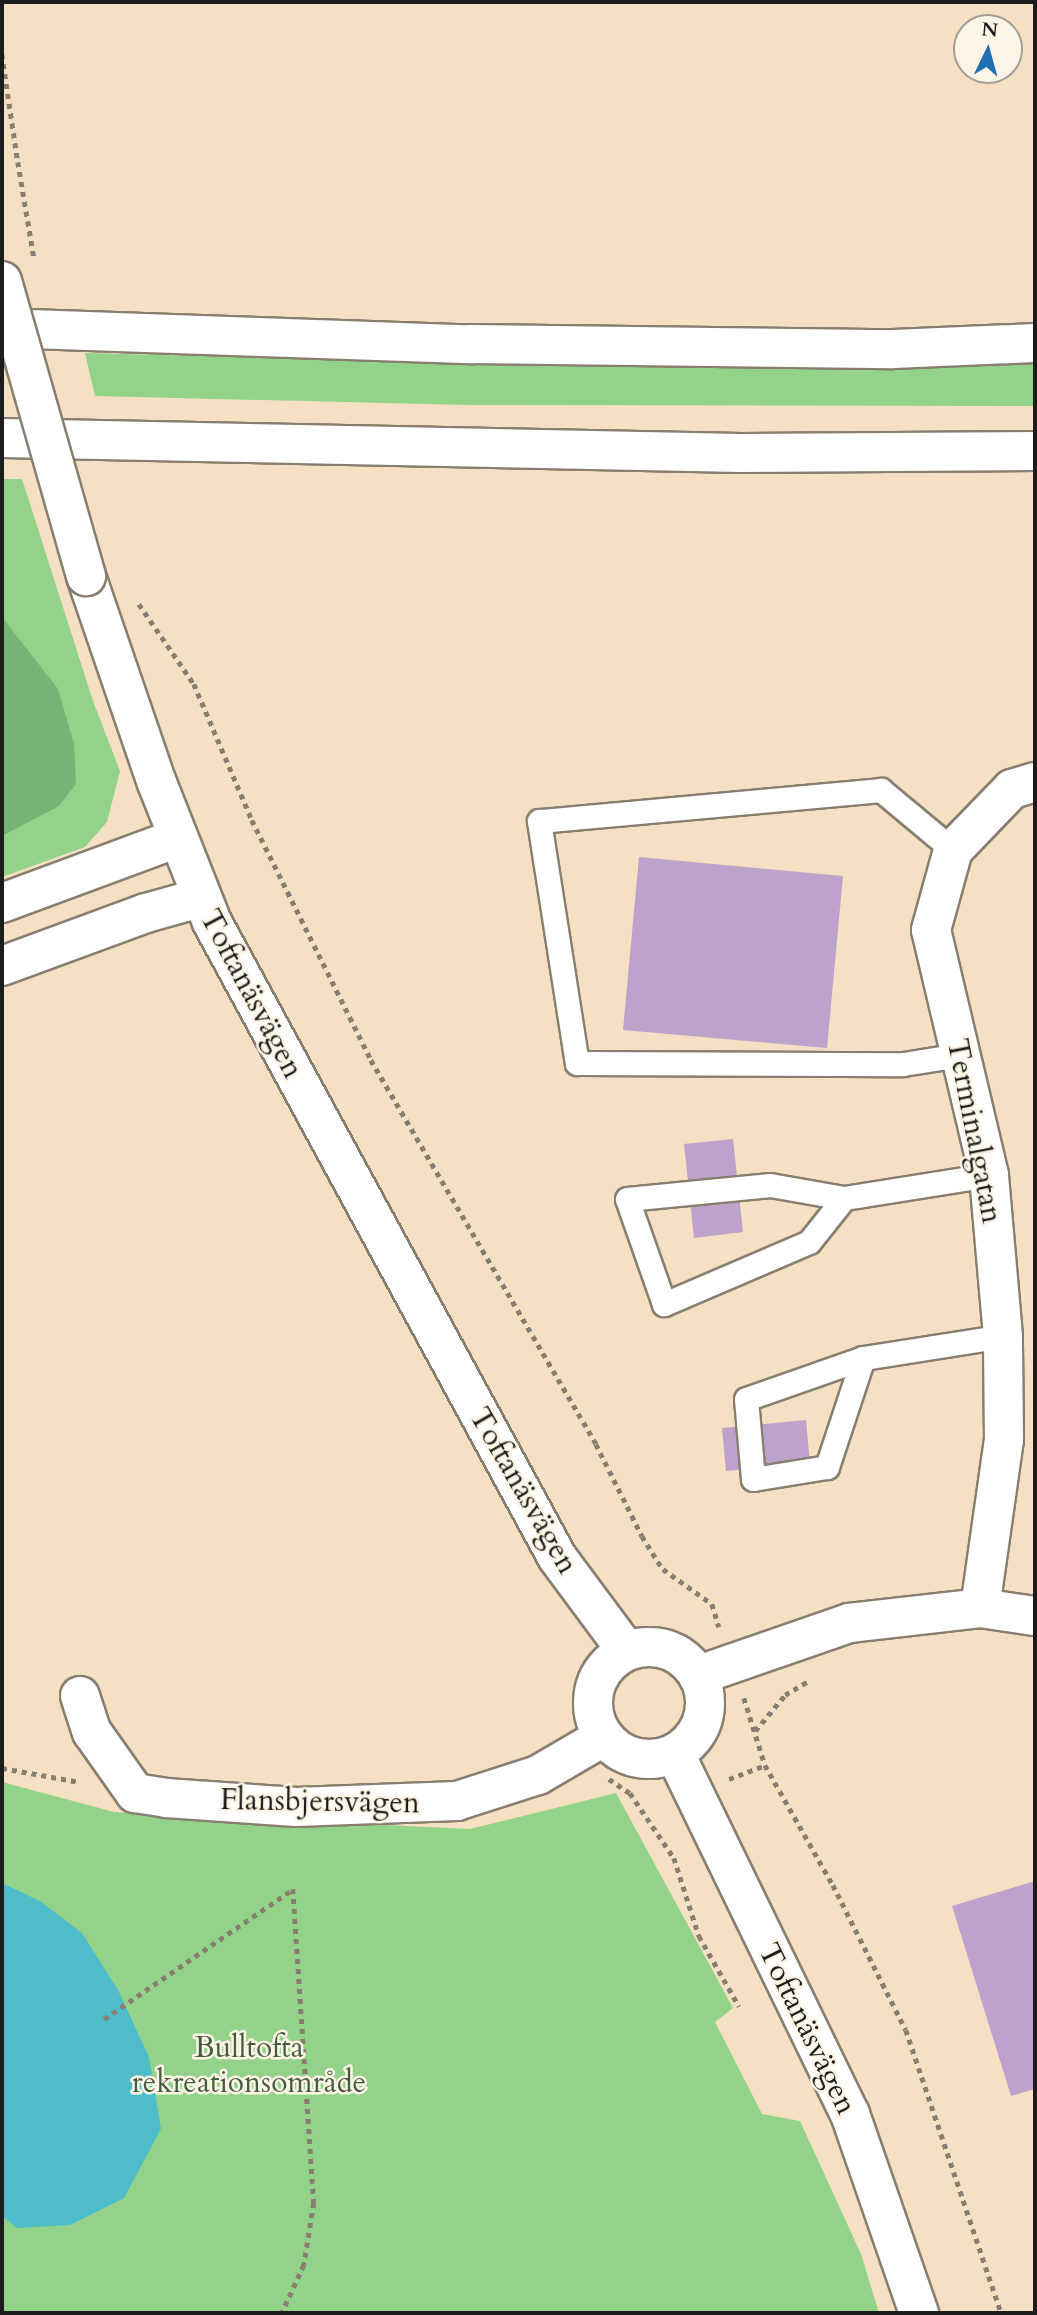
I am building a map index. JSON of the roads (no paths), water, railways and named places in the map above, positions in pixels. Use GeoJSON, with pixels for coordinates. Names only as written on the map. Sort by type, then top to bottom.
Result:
{"type":"FeatureCollection","features":[{"type":"Feature","properties":{"kind":"main road","name":"Toftanäsvägen"},"geometry":{"type":"LineString","coordinates":[[2,281],[86,576],[200,898],[557,1557],[626,1650]]}},
{"type":"Feature","properties":{"kind":"main road"},"geometry":{"type":"LineString","coordinates":[[2,328],[471,344],[893,349],[1035,343]]}},
{"type":"Feature","properties":{"kind":"main road"},"geometry":{"type":"LineString","coordinates":[[2,438],[741,453],[1035,451]]}},
{"type":"Feature","properties":{"kind":"main road"},"geometry":{"type":"LineString","coordinates":[[2,460],[134,458],[340,446]]}},
{"type":"Feature","properties":{"kind":"main road","name":"Terminalgatan"},"geometry":{"type":"LineString","coordinates":[[980,1608],[1004,1440],[1003,1336],[989,1175],[930,930],[953,850],[1012,789],[1035,782]]}},
{"type":"Feature","properties":{"kind":"main road"},"geometry":{"type":"LineString","coordinates":[[2,903],[178,838]]}},
{"type":"Feature","properties":{"kind":"main road"},"geometry":{"type":"LineString","coordinates":[[2,966],[146,913],[200,898]]}},
{"type":"Feature","properties":{"kind":"main road"},"geometry":{"type":"LineString","coordinates":[[715,1669],[705,1695],[704,1716],[696,1735],[675,1754],[639,1759],[620,1751],[603,1737],[593,1714],[593,1688],[605,1666],[626,1650],[646,1646],[667,1649],[685,1659],[715,1669],[849,1623],[980,1608],[1035,1616]]}},
{"type":"Feature","properties":{"kind":"main road","name":"Flansbjersvägen"},"geometry":{"type":"LineString","coordinates":[[80,1696],[92,1732],[135,1793],[296,1807],[418,1805],[457,1801],[499,1789],[572,1758],[603,1737]]}},
{"type":"Feature","properties":{"kind":"main road","name":"Toftanäsvägen"},"geometry":{"type":"LineString","coordinates":[[675,1754],[850,2114],[919,2313]]}},
{"type":"Feature","properties":{"kind":"lane"},"geometry":{"type":"LineString","coordinates":[[953,850],[881,790],[538,821],[578,1063],[903,1064],[960,1055]]}},
{"type":"Feature","properties":{"kind":"lane"},"geometry":{"type":"LineString","coordinates":[[844,1198],[809,1242],[664,1304],[627,1199],[770,1185],[844,1198],[989,1175]]}},
{"type":"Feature","properties":{"kind":"lane"},"geometry":{"type":"LineString","coordinates":[[863,1358],[827,1467],[753,1479],[746,1399],[863,1358],[1003,1336]]}},
{"type":"Feature","properties":{"kind":"water"},"geometry":{"type":"Polygon","coordinates":[[[2,1883],[40,1901],[82,1933],[118,1990],[149,2057],[161,2129],[124,2198],[70,2225],[17,2228],[2,2216],[2,1883]]]}},
{"type":"Feature","properties":{"kind":"park label","name":"Bulltofta rekreationsområde"},"geometry":{"type":"Point","coordinates":[249,2065]}}]}
